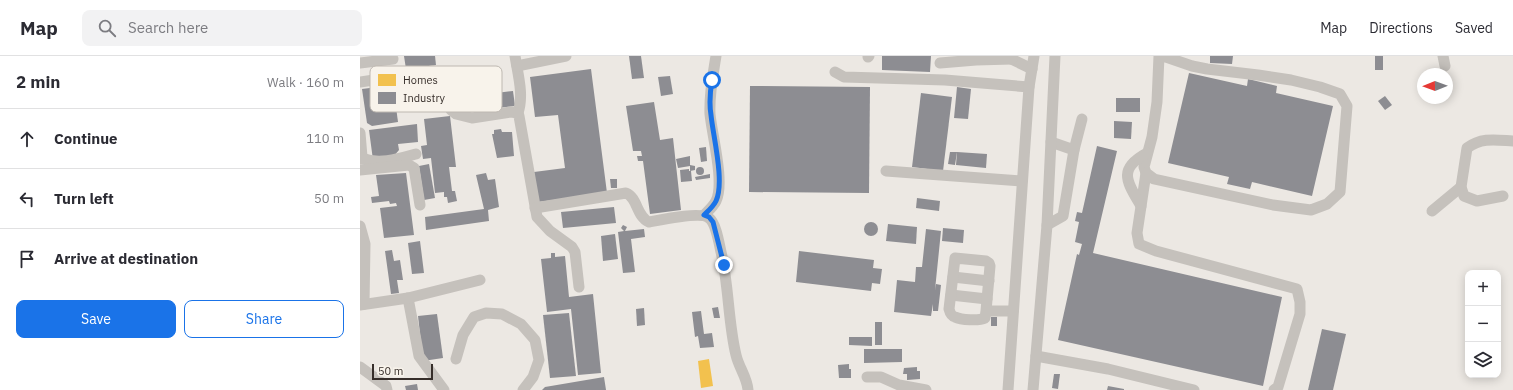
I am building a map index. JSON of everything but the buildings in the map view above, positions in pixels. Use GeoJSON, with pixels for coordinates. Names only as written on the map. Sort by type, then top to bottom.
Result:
{"type":"FeatureCollection","features":[{"type":"Feature","properties":{"kind":"street"},"geometry":{"type":"LineString","coordinates":[[566,56],[516,61],[521,95],[521,104],[518,113],[520,116],[535,208],[538,217],[545,227],[572,246],[575,252],[579,287]]}},
{"type":"Feature","properties":{"kind":"street"},"geometry":{"type":"LineString","coordinates":[[704,215],[710,210],[716,200],[719,183],[710,114],[710,94],[716,56]]}},
{"type":"Feature","properties":{"kind":"street"},"geometry":{"type":"LineString","coordinates":[[1008,390],[1029,87],[1034,56]]}},
{"type":"Feature","properties":{"kind":"street"},"geometry":{"type":"LineString","coordinates":[[1032,390],[1047,225],[1055,56]]}},
{"type":"Feature","properties":{"kind":"street"},"geometry":{"type":"LineString","coordinates":[[1159,56],[1157,102],[1152,137],[1144,167],[1146,173],[1137,233],[1139,244],[1147,248],[1297,290],[1300,302],[1300,314],[1278,387],[1274,390]]}},
{"type":"Feature","properties":{"kind":"street"},"geometry":{"type":"LineString","coordinates":[[1146,173],[1154,179],[1273,206],[1311,210],[1327,204],[1340,192],[1347,106],[1340,94],[1320,87],[1291,80],[1192,66],[1163,56]]}},
{"type":"Feature","properties":{"kind":"street"},"geometry":{"type":"LineString","coordinates":[[940,63],[1009,58],[1032,69]]}},
{"type":"Feature","properties":{"kind":"street"},"geometry":{"type":"LineString","coordinates":[[360,63],[393,59]]}},
{"type":"Feature","properties":{"kind":"street"},"geometry":{"type":"LineString","coordinates":[[835,72],[844,77],[945,80],[1029,87]]}},
{"type":"Feature","properties":{"kind":"street"},"geometry":{"type":"LineString","coordinates":[[360,82],[370,80]]}},
{"type":"Feature","properties":{"kind":"street"},"geometry":{"type":"LineString","coordinates":[[454,112],[472,118],[503,112],[518,113]]}},
{"type":"Feature","properties":{"kind":"street"},"geometry":{"type":"LineString","coordinates":[[1047,225],[1063,216],[1074,150],[1082,119]]}},
{"type":"Feature","properties":{"kind":"street"},"geometry":{"type":"LineString","coordinates":[[360,133],[363,151],[361,158],[370,161],[378,161],[416,154]]}},
{"type":"Feature","properties":{"kind":"street"},"geometry":{"type":"LineString","coordinates":[[1503,196],[1476,201],[1464,196],[1461,187],[1467,148],[1474,143],[1483,140],[1513,141]]}},
{"type":"Feature","properties":{"kind":"street"},"geometry":{"type":"LineString","coordinates":[[1051,142],[1074,150]]}},
{"type":"Feature","properties":{"kind":"street"},"geometry":{"type":"LineString","coordinates":[[1141,206],[1128,183],[1127,174],[1129,168],[1136,159],[1147,153]]}},
{"type":"Feature","properties":{"kind":"street"},"geometry":{"type":"LineString","coordinates":[[360,170],[409,165],[414,168],[420,205]]}},
{"type":"Feature","properties":{"kind":"street"},"geometry":{"type":"LineString","coordinates":[[886,171],[1022,181]]}},
{"type":"Feature","properties":{"kind":"street"},"geometry":{"type":"LineString","coordinates":[[1432,211],[1461,187]]}},
{"type":"Feature","properties":{"kind":"street"},"geometry":{"type":"LineString","coordinates":[[535,208],[626,193],[632,197],[644,220],[649,222],[687,216],[704,215],[709,217],[713,222],[719,242],[724,265],[736,356],[747,382],[748,390]]}},
{"type":"Feature","properties":{"kind":"street"},"geometry":{"type":"LineString","coordinates":[[360,226],[364,244],[362,305],[408,298],[480,280]]}},
{"type":"Feature","properties":{"kind":"street"},"geometry":{"type":"LineString","coordinates":[[957,258],[989,263],[989,281],[984,318],[978,320],[954,317],[950,314],[949,309],[954,260],[957,258]]}},
{"type":"Feature","properties":{"kind":"street"},"geometry":{"type":"LineString","coordinates":[[953,277],[989,281]]}},
{"type":"Feature","properties":{"kind":"street"},"geometry":{"type":"LineString","coordinates":[[951,295],[1013,312]]}},
{"type":"Feature","properties":{"kind":"street"},"geometry":{"type":"LineString","coordinates":[[408,298],[419,356],[444,390]]}},
{"type":"Feature","properties":{"kind":"street"},"geometry":{"type":"LineString","coordinates":[[456,359],[463,334],[474,317],[486,313],[502,314],[521,324],[535,340],[539,360],[533,377],[523,390]]}},
{"type":"Feature","properties":{"kind":"street"},"geometry":{"type":"LineString","coordinates":[[1036,356],[1108,369],[1194,390]]}},
{"type":"Feature","properties":{"kind":"street"},"geometry":{"type":"LineString","coordinates":[[360,367],[386,386],[387,390]]}},
{"type":"Feature","properties":{"kind":"street"},"geometry":{"type":"LineString","coordinates":[[867,377],[882,377],[899,385],[926,390]]}},
{"type":"Feature","properties":{"kind":"route"},"geometry":{"type":"LineString","coordinates":[[712,80],[710,114],[719,183],[714,205],[704,215],[709,217],[713,222],[724,265]]}}]}
